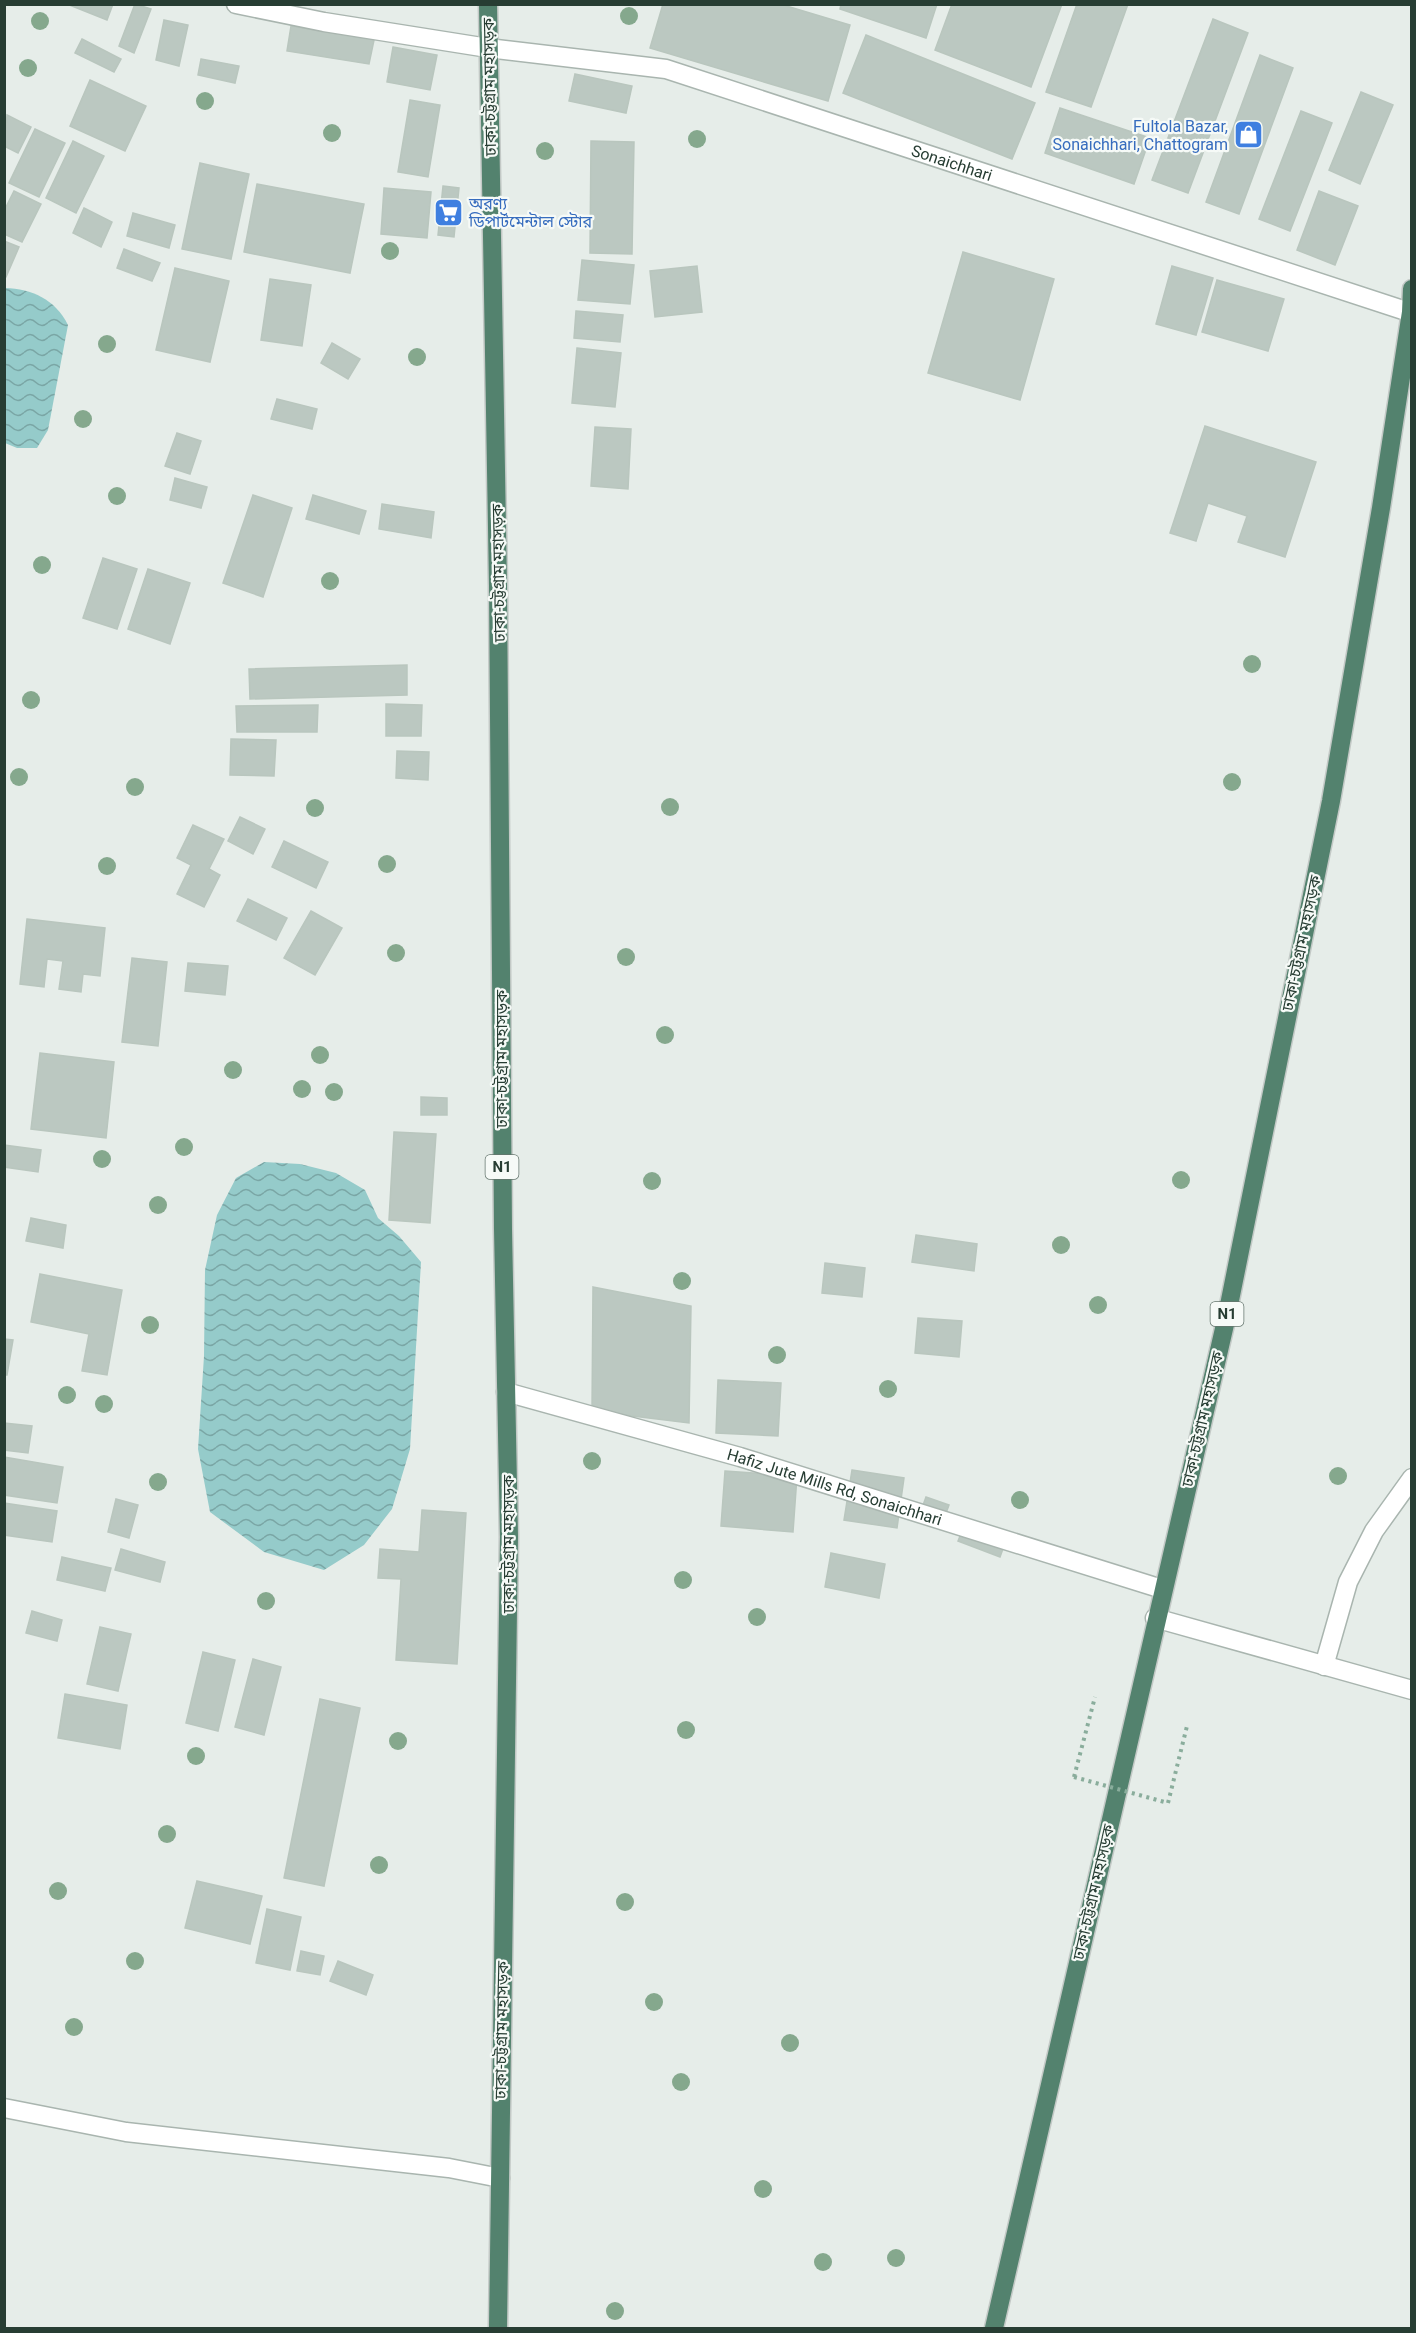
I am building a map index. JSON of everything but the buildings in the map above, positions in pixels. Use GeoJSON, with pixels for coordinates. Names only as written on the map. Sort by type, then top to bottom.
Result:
{"type":"FeatureCollection","features":[{"type":"Feature","properties":{"kind":"highway","name":"ঢাকা-চট্টগ্রাম মহাসড়ক"},"geometry":{"type":"LineString","coordinates":[[488,4],[498,586],[509,1538],[498,2328]]}},
{"type":"Feature","properties":{"kind":"highway","name":"ঢাকা-চট্টগ্রাম মহাসড়ক"},"geometry":{"type":"LineString","coordinates":[[994,2328],[1155,1618],[1226,1320],[1331,801],[1381,508],[1411,313],[1412,289]]}},
{"type":"Feature","properties":{"kind":"street","name":"Sonaichhari"},"geometry":{"type":"LineString","coordinates":[[236,4],[324,22],[488,48],[666,69],[1411,313]]}},
{"type":"Feature","properties":{"kind":"street","name":"Hafiz Jute Mills Rd, Sonaichhari"},"geometry":{"type":"LineString","coordinates":[[506,1392],[740,1457],[1162,1589]]}},
{"type":"Feature","properties":{"kind":"street"},"geometry":{"type":"LineString","coordinates":[[1324,1666],[1348,1582],[1374,1531],[1412,1478]]}},
{"type":"Feature","properties":{"kind":"street"},"geometry":{"type":"LineString","coordinates":[[1155,1618],[1412,1690]]}},
{"type":"Feature","properties":{"kind":"street"},"geometry":{"type":"LineString","coordinates":[[4,2108],[126,2132],[449,2168],[500,2178]]}},
{"type":"Feature","properties":{"kind":"path"},"geometry":{"type":"LineString","coordinates":[[1095,1697],[1074,1777],[1168,1803],[1187,1726]]}},
{"type":"Feature","properties":{"kind":"water"},"geometry":{"type":"Polygon","coordinates":[[[5,288],[42,297],[56,308],[68,325],[48,430],[37,448],[17,448],[5,443],[5,288]]]}},
{"type":"Feature","properties":{"kind":"water"},"geometry":{"type":"Polygon","coordinates":[[[264,1162],[300,1164],[336,1173],[365,1190],[378,1218],[399,1236],[421,1262],[410,1449],[392,1509],[364,1545],[324,1570],[264,1552],[210,1512],[198,1449],[204,1356],[205,1270],[217,1215],[236,1178],[264,1162]]]}},
{"type":"Feature","properties":{"kind":"place","name":"Fultola Bazar, Sonaichhari, Chattogram"},"geometry":{"type":"Point","coordinates":[1249,135]}},
{"type":"Feature","properties":{"kind":"place","name":"অরণ্য ডিপার্টমেন্টাল স্টোর"},"geometry":{"type":"Point","coordinates":[448,212]}}]}
